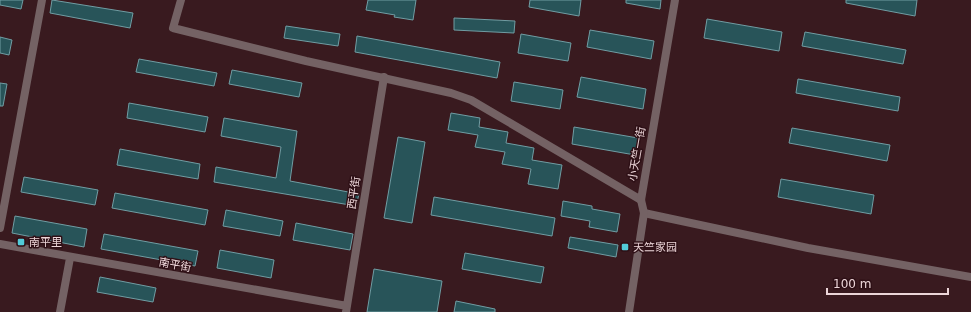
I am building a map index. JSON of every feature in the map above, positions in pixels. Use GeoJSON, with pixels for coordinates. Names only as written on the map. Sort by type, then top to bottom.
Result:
{"type":"FeatureCollection","features":[{"type":"Feature","properties":{"kind":"street"},"geometry":{"type":"LineString","coordinates":[[0,228],[42,0]]}},
{"type":"Feature","properties":{"kind":"street"},"geometry":{"type":"LineString","coordinates":[[181,0],[173,28],[306,61],[451,93],[471,100],[641,200]]}},
{"type":"Feature","properties":{"kind":"street","name":"小天竺一街"},"geometry":{"type":"LineString","coordinates":[[629,312],[644,213],[641,200],[675,0]]}},
{"type":"Feature","properties":{"kind":"street","name":"西平街"},"geometry":{"type":"LineString","coordinates":[[346,309],[384,77]]}},
{"type":"Feature","properties":{"kind":"street"},"geometry":{"type":"LineString","coordinates":[[644,213],[808,248],[971,277]]}},
{"type":"Feature","properties":{"kind":"street","name":"南平街"},"geometry":{"type":"LineString","coordinates":[[0,244],[346,309]]}},
{"type":"Feature","properties":{"kind":"street"},"geometry":{"type":"LineString","coordinates":[[60,312],[70,258]]}},
{"type":"Feature","properties":{"kind":"building"},"geometry":{"type":"Polygon","coordinates":[[[0,0],[23,0],[21,9],[0,5],[0,0]]]}},
{"type":"Feature","properties":{"kind":"building"},"geometry":{"type":"Polygon","coordinates":[[[52,0],[133,13],[130,28],[50,13],[52,0]]]}},
{"type":"Feature","properties":{"kind":"building"},"geometry":{"type":"Polygon","coordinates":[[[368,0],[416,0],[413,20],[366,10],[368,0]]]}},
{"type":"Feature","properties":{"kind":"building"},"geometry":{"type":"Polygon","coordinates":[[[530,0],[581,0],[579,16],[529,7],[530,0]]]}},
{"type":"Feature","properties":{"kind":"building"},"geometry":{"type":"Polygon","coordinates":[[[626,0],[661,0],[660,9],[626,3],[626,0]]]}},
{"type":"Feature","properties":{"kind":"building"},"geometry":{"type":"Polygon","coordinates":[[[846,0],[917,0],[915,16],[846,3],[846,0]]]}},
{"type":"Feature","properties":{"kind":"building"},"geometry":{"type":"Polygon","coordinates":[[[454,18],[515,21],[514,33],[454,30],[454,18]]]}},
{"type":"Feature","properties":{"kind":"building"},"geometry":{"type":"Polygon","coordinates":[[[707,19],[782,32],[779,51],[704,38],[707,19]]]}},
{"type":"Feature","properties":{"kind":"building"},"geometry":{"type":"Polygon","coordinates":[[[286,26],[340,34],[338,46],[284,38],[286,26]]]}},
{"type":"Feature","properties":{"kind":"building"},"geometry":{"type":"Polygon","coordinates":[[[590,30],[654,41],[651,59],[587,47],[590,30]]]}},
{"type":"Feature","properties":{"kind":"building"},"geometry":{"type":"Polygon","coordinates":[[[805,32],[906,50],[903,64],[802,46],[805,32]]]}},
{"type":"Feature","properties":{"kind":"building"},"geometry":{"type":"Polygon","coordinates":[[[521,34],[571,43],[568,61],[518,53],[521,34]]]}},
{"type":"Feature","properties":{"kind":"building"},"geometry":{"type":"Polygon","coordinates":[[[357,36],[500,62],[497,78],[355,52],[357,36]]]}},
{"type":"Feature","properties":{"kind":"building"},"geometry":{"type":"Polygon","coordinates":[[[0,37],[12,40],[9,55],[0,53],[0,37]]]}},
{"type":"Feature","properties":{"kind":"building"},"geometry":{"type":"Polygon","coordinates":[[[139,59],[217,73],[214,86],[136,72],[139,59]]]}},
{"type":"Feature","properties":{"kind":"building"},"geometry":{"type":"Polygon","coordinates":[[[232,70],[302,83],[299,97],[229,84],[232,70]]]}},
{"type":"Feature","properties":{"kind":"building"},"geometry":{"type":"Polygon","coordinates":[[[581,77],[646,89],[643,109],[577,97],[581,77]]]}},
{"type":"Feature","properties":{"kind":"building"},"geometry":{"type":"Polygon","coordinates":[[[798,79],[900,97],[898,111],[796,93],[798,79]]]}},
{"type":"Feature","properties":{"kind":"building"},"geometry":{"type":"Polygon","coordinates":[[[514,82],[563,90],[560,109],[511,101],[514,82]]]}},
{"type":"Feature","properties":{"kind":"building"},"geometry":{"type":"Polygon","coordinates":[[[0,83],[7,84],[3,106],[0,106],[0,83]]]}},
{"type":"Feature","properties":{"kind":"building"},"geometry":{"type":"Polygon","coordinates":[[[129,103],[208,117],[205,132],[127,118],[129,103]]]}},
{"type":"Feature","properties":{"kind":"building"},"geometry":{"type":"Polygon","coordinates":[[[451,113],[480,118],[479,127],[508,132],[506,143],[534,148],[532,160],[562,165],[558,189],[528,184],[531,169],[502,164],[505,152],[475,147],[478,135],[448,130],[451,113]]]}},
{"type":"Feature","properties":{"kind":"building"},"geometry":{"type":"Polygon","coordinates":[[[224,118],[297,131],[290,181],[359,194],[356,206],[214,182],[216,167],[276,178],[281,147],[221,136],[224,118]]]}},
{"type":"Feature","properties":{"kind":"building"},"geometry":{"type":"Polygon","coordinates":[[[574,127],[638,138],[635,155],[572,144],[574,127]]]}},
{"type":"Feature","properties":{"kind":"building"},"geometry":{"type":"Polygon","coordinates":[[[792,128],[890,145],[887,161],[789,143],[792,128]]]}},
{"type":"Feature","properties":{"kind":"building"},"geometry":{"type":"Polygon","coordinates":[[[398,137],[425,142],[412,223],[384,218],[398,137]]]}},
{"type":"Feature","properties":{"kind":"building"},"geometry":{"type":"Polygon","coordinates":[[[120,149],[200,164],[198,179],[117,165],[120,149]]]}},
{"type":"Feature","properties":{"kind":"building"},"geometry":{"type":"Polygon","coordinates":[[[24,177],[98,190],[95,205],[21,192],[24,177]]]}},
{"type":"Feature","properties":{"kind":"building"},"geometry":{"type":"Polygon","coordinates":[[[781,179],[874,195],[871,214],[778,197],[781,179]]]}},
{"type":"Feature","properties":{"kind":"building"},"geometry":{"type":"Polygon","coordinates":[[[115,193],[208,210],[205,225],[112,208],[115,193]]]}},
{"type":"Feature","properties":{"kind":"building"},"geometry":{"type":"Polygon","coordinates":[[[434,197],[555,218],[552,236],[431,215],[434,197]]]}},
{"type":"Feature","properties":{"kind":"building"},"geometry":{"type":"Polygon","coordinates":[[[563,201],[592,206],[592,209],[620,214],[617,232],[589,227],[590,221],[561,216],[563,201]]]}},
{"type":"Feature","properties":{"kind":"building"},"geometry":{"type":"Polygon","coordinates":[[[226,210],[283,221],[280,236],[223,226],[226,210]]]}},
{"type":"Feature","properties":{"kind":"building"},"geometry":{"type":"Polygon","coordinates":[[[15,216],[87,229],[84,247],[12,233],[15,216]]]}},
{"type":"Feature","properties":{"kind":"building"},"geometry":{"type":"Polygon","coordinates":[[[296,223],[353,234],[350,250],[293,240],[296,223]]]}},
{"type":"Feature","properties":{"kind":"building"},"geometry":{"type":"Polygon","coordinates":[[[104,234],[198,251],[195,266],[101,249],[104,234]]]}},
{"type":"Feature","properties":{"kind":"building"},"geometry":{"type":"Polygon","coordinates":[[[570,237],[618,245],[616,257],[568,248],[570,237]]]}},
{"type":"Feature","properties":{"kind":"building"},"geometry":{"type":"Polygon","coordinates":[[[220,250],[274,260],[271,278],[217,268],[220,250]]]}},
{"type":"Feature","properties":{"kind":"building"},"geometry":{"type":"Polygon","coordinates":[[[465,253],[544,267],[541,283],[462,269],[465,253]]]}},
{"type":"Feature","properties":{"kind":"building"},"geometry":{"type":"Polygon","coordinates":[[[374,269],[442,281],[437,312],[367,312],[374,269]]]}},
{"type":"Feature","properties":{"kind":"building"},"geometry":{"type":"Polygon","coordinates":[[[100,277],[156,288],[153,302],[97,292],[100,277]]]}},
{"type":"Feature","properties":{"kind":"building"},"geometry":{"type":"Polygon","coordinates":[[[456,301],[495,309],[495,312],[454,312],[456,301]]]}},
{"type":"Feature","properties":{"kind":"place","name":"南平里"},"geometry":{"type":"Point","coordinates":[21,242]}},
{"type":"Feature","properties":{"kind":"place","name":"天竺家园"},"geometry":{"type":"Point","coordinates":[625,247]}}]}
